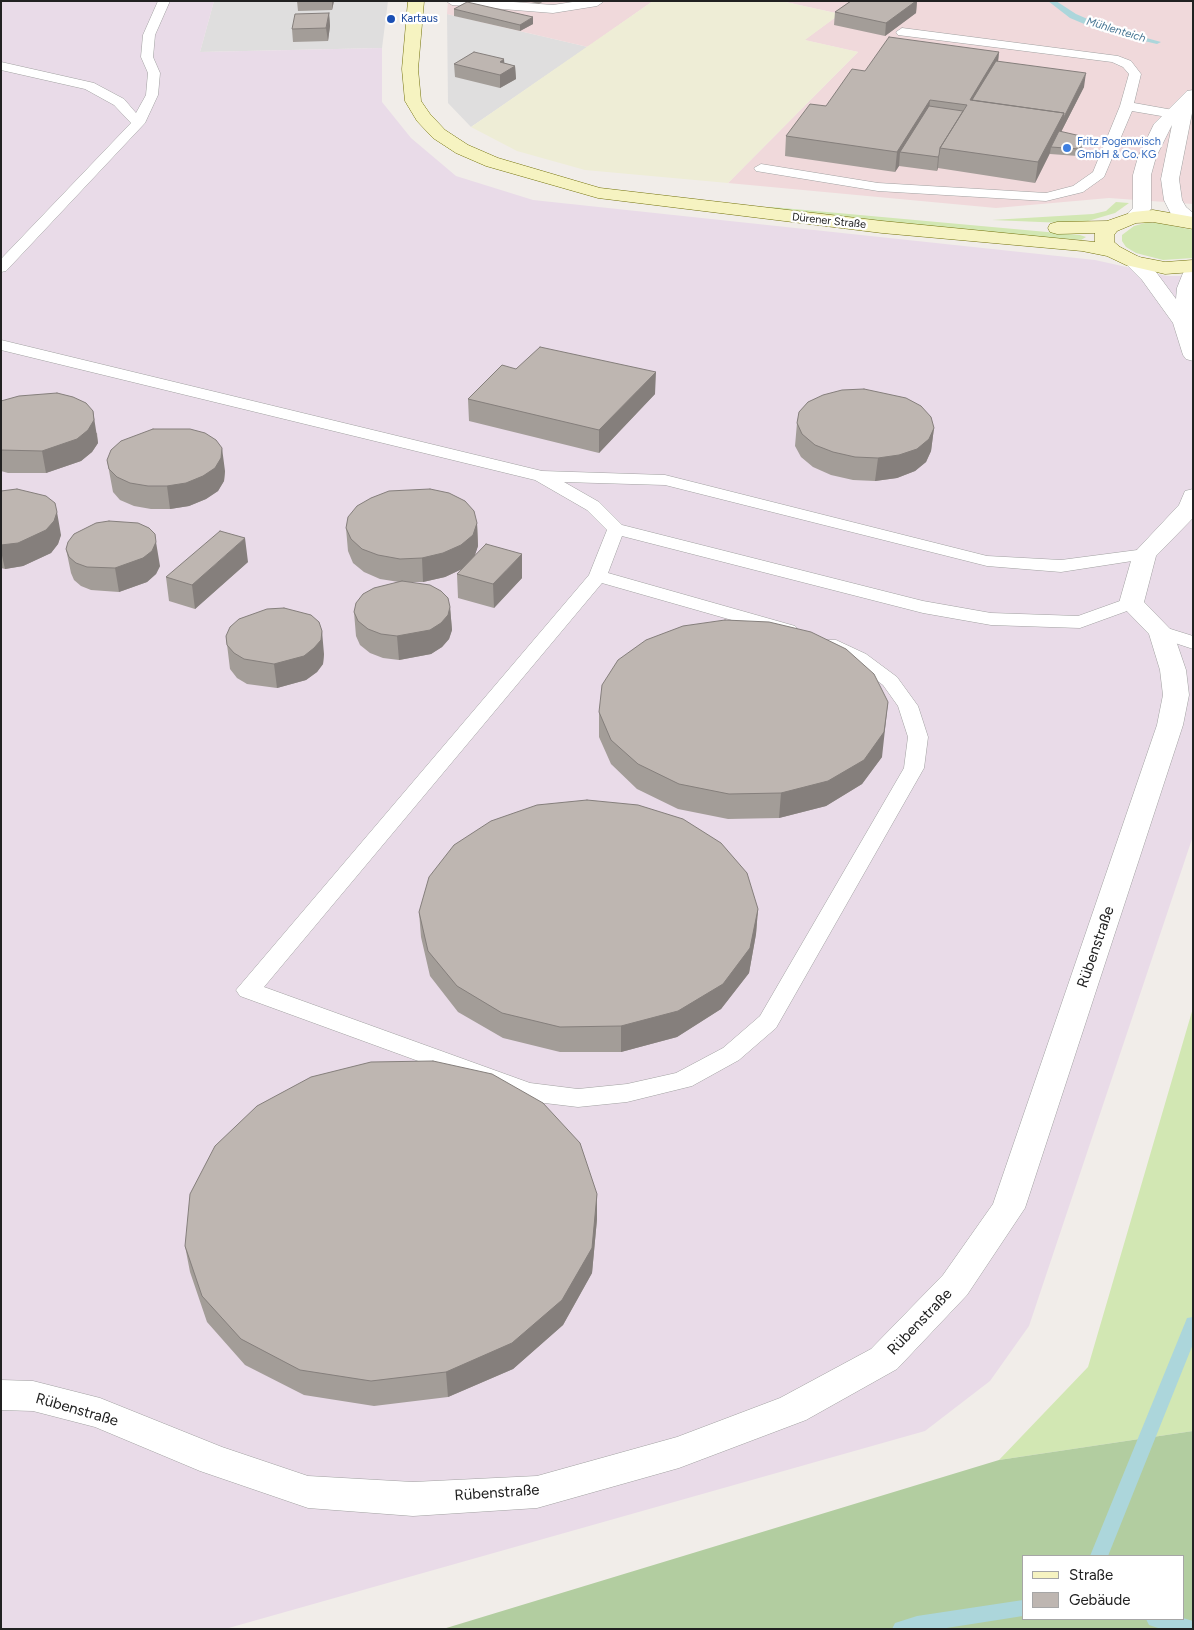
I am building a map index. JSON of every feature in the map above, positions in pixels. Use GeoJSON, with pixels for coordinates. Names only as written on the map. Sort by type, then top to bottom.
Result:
{"type":"FeatureCollection","features":[{"type":"Feature","properties":{"kind":"main road","name":"Dürener Straße"},"geometry":{"type":"LineString","coordinates":[[416,1],[410,69],[413,101],[423,117],[439,134],[462,148],[492,162],[548,180],[598,193],[882,227],[1082,245],[1113,251],[1133,261],[1165,268],[1193,266]]}},
{"type":"Feature","properties":{"kind":"main road","name":"Dürener Straße"},"geometry":{"type":"LineString","coordinates":[[548,180],[1014,226],[1082,229],[1110,227],[1134,218],[1153,216],[1193,222]]}},
{"type":"Feature","properties":{"kind":"main road"},"geometry":{"type":"LineString","coordinates":[[1110,227],[1104,234],[1105,243],[1113,251]]}},
{"type":"Feature","properties":{"kind":"street"},"geometry":{"type":"LineString","coordinates":[[1134,218],[1142,209],[1142,175],[1146,157],[1163,124],[1184,104]]}},
{"type":"Feature","properties":{"kind":"street"},"geometry":{"type":"LineString","coordinates":[[1184,104],[1170,179],[1173,200],[1178,210],[1193,222]]}},
{"type":"Feature","properties":{"kind":"street"},"geometry":{"type":"LineString","coordinates":[[1133,261],[1149,276],[1183,323],[1193,355]]}},
{"type":"Feature","properties":{"kind":"street"},"geometry":{"type":"LineString","coordinates":[[1183,323],[1187,288],[1193,273]]}},
{"type":"Feature","properties":{"kind":"street"},"geometry":{"type":"LineString","coordinates":[[1131,603],[1145,554],[1190,507],[1193,496]]}},
{"type":"Feature","properties":{"kind":"street","name":"Rübenstraße"},"geometry":{"type":"LineString","coordinates":[[1,1395],[33,1396],[100,1413],[213,1460],[308,1492],[413,1499],[537,1492],[679,1452],[793,1409],[884,1359],[955,1285],[1008,1208],[1170,725],[1176,695],[1173,670],[1161,632],[1131,603]]}},
{"type":"Feature","properties":{"kind":"lane"},"geometry":{"type":"LineString","coordinates":[[1,268],[138,122],[152,95],[154,73],[147,57],[149,36],[164,1]]}},
{"type":"Feature","properties":{"kind":"lane"},"geometry":{"type":"LineString","coordinates":[[452,1],[553,10],[597,2]]}},
{"type":"Feature","properties":{"kind":"lane"},"geometry":{"type":"LineString","coordinates":[[761,168],[878,187],[1046,197],[1078,189],[1098,174],[1127,106],[1135,74],[1127,64],[1114,59],[902,32]]}},
{"type":"Feature","properties":{"kind":"lane"},"geometry":{"type":"LineString","coordinates":[[1,66],[89,86],[119,102],[138,122]]}},
{"type":"Feature","properties":{"kind":"lane"},"geometry":{"type":"LineString","coordinates":[[1127,106],[1184,104]]}},
{"type":"Feature","properties":{"kind":"lane"},"geometry":{"type":"LineString","coordinates":[[1,345],[541,476],[665,480],[986,561],[1061,566],[1145,554]]}},
{"type":"Feature","properties":{"kind":"lane"},"geometry":{"type":"LineString","coordinates":[[541,476],[594,506],[616,528],[923,607],[991,619],[1080,622],[1131,603]]}},
{"type":"Feature","properties":{"kind":"lane"},"geometry":{"type":"LineString","coordinates":[[598,576],[792,631],[827,643],[859,658],[890,681],[908,706],[918,737],[914,768],[768,1022],[731,1054],[684,1080],[627,1093],[578,1098],[528,1092],[248,990],[598,576],[616,528]]}},
{"type":"Feature","properties":{"kind":"lane"},"geometry":{"type":"LineString","coordinates":[[1161,632],[1193,643]]}},
{"type":"Feature","properties":{"kind":"shaded area"},"geometry":{"type":"Polygon","coordinates":[[[1,1],[214,1],[200,52],[382,48],[382,102],[411,138],[456,176],[533,200],[1095,260],[1167,276],[1193,276],[1193,836],[1029,1326],[990,1381],[925,1431],[225,1629],[1,1629],[1,1]]]}},
{"type":"Feature","properties":{"kind":"shaded area"},"geometry":{"type":"Polygon","coordinates":[[[214,1],[388,1],[382,48],[200,52],[214,1]]]}},
{"type":"Feature","properties":{"kind":"shaded area"},"geometry":{"type":"Polygon","coordinates":[[[448,1],[653,1],[588,47],[447,14],[448,1]]]}},
{"type":"Feature","properties":{"kind":"shaded area"},"geometry":{"type":"Polygon","coordinates":[[[781,1],[1193,1],[1193,204],[1109,198],[996,208],[728,183],[858,52],[804,40],[840,14],[781,1]]]}},
{"type":"Feature","properties":{"kind":"shaded area"},"geometry":{"type":"Polygon","coordinates":[[[447,14],[588,47],[471,127],[448,103],[447,14]]]}},
{"type":"Feature","properties":{"kind":"green space"},"geometry":{"type":"Polygon","coordinates":[[[653,1],[781,1],[840,14],[805,40],[858,52],[728,183],[585,170],[517,151],[471,127],[653,1]]]}},
{"type":"Feature","properties":{"kind":"green space"},"geometry":{"type":"Polygon","coordinates":[[[1116,202],[1129,203],[1115,213],[1088,221],[1064,223],[992,220],[1093,214],[1106,211],[1116,202]]]}},
{"type":"Feature","properties":{"kind":"green space"},"geometry":{"type":"Polygon","coordinates":[[[772,207],[1086,237],[1081,240],[977,232],[769,209],[772,207]]]}},
{"type":"Feature","properties":{"kind":"green space"},"geometry":{"type":"Polygon","coordinates":[[[1145,223],[1158,223],[1193,230],[1193,258],[1163,260],[1136,253],[1126,247],[1122,241],[1122,235],[1134,226],[1145,223]]]}},
{"type":"Feature","properties":{"kind":"green space"},"geometry":{"type":"Polygon","coordinates":[[[1193,1008],[1193,1431],[999,1460],[1088,1367],[1193,1008]]]}},
{"type":"Feature","properties":{"kind":"green space"},"geometry":{"type":"Polygon","coordinates":[[[1193,1431],[1193,1629],[443,1629],[999,1460],[1193,1431]]]}},
{"type":"Feature","properties":{"kind":"building"},"geometry":{"type":"Polygon","coordinates":[[[851,1],[916,1],[886,23],[835,12],[851,1]]]}},
{"type":"Feature","properties":{"kind":"building"},"geometry":{"type":"Polygon","coordinates":[[[467,2],[533,17],[520,25],[454,9],[467,2]]]}},
{"type":"Feature","properties":{"kind":"building"},"geometry":{"type":"Polygon","coordinates":[[[329,13],[326,28],[292,29],[295,14],[329,13]]]}},
{"type":"Feature","properties":{"kind":"building"},"geometry":{"type":"Polygon","coordinates":[[[889,37],[999,52],[970,100],[1064,113],[1038,162],[940,148],[967,105],[930,100],[897,152],[786,136],[810,104],[826,106],[852,69],[865,71],[889,37]]]}},
{"type":"Feature","properties":{"kind":"building"},"geometry":{"type":"Polygon","coordinates":[[[474,52],[504,59],[500,62],[515,66],[500,75],[454,64],[474,52]]]}},
{"type":"Feature","properties":{"kind":"building"},"geometry":{"type":"Polygon","coordinates":[[[996,61],[1086,73],[1063,119],[1064,113],[972,100],[996,61]]]}},
{"type":"Feature","properties":{"kind":"building"},"geometry":{"type":"Polygon","coordinates":[[[929,106],[963,111],[940,148],[938,157],[900,152],[929,106]]]}},
{"type":"Feature","properties":{"kind":"building"},"geometry":{"type":"Polygon","coordinates":[[[1059,131],[1085,137],[1079,149],[1051,147],[1059,131]]]}},
{"type":"Feature","properties":{"kind":"building"},"geometry":{"type":"Polygon","coordinates":[[[540,347],[656,372],[599,430],[468,399],[502,365],[516,369],[540,347]]]}},
{"type":"Feature","properties":{"kind":"building"},"geometry":{"type":"Polygon","coordinates":[[[864,389],[906,398],[921,406],[931,417],[934,428],[929,439],[917,449],[899,455],[878,458],[855,457],[833,452],[815,445],[802,434],[797,423],[799,412],[808,402],[823,395],[842,390],[864,389]]]}},
{"type":"Feature","properties":{"kind":"building"},"geometry":{"type":"Polygon","coordinates":[[[57,393],[86,403],[93,411],[94,420],[88,430],[77,439],[42,451],[1,450],[1,401],[19,396],[57,393]]]}},
{"type":"Feature","properties":{"kind":"building"},"geometry":{"type":"Polygon","coordinates":[[[153,429],[190,429],[205,433],[216,440],[222,448],[221,458],[215,468],[203,476],[186,483],[148,486],[130,483],[117,477],[109,469],[107,460],[111,450],[121,441],[153,429]]]}},
{"type":"Feature","properties":{"kind":"building"},"geometry":{"type":"Polygon","coordinates":[[[17,489],[46,496],[55,503],[57,512],[54,521],[46,530],[18,543],[1,545],[1,491],[17,489]]]}},
{"type":"Feature","properties":{"kind":"building"},"geometry":{"type":"Polygon","coordinates":[[[430,489],[449,493],[465,501],[474,511],[477,523],[473,535],[461,545],[443,553],[422,558],[400,559],[378,555],[362,549],[351,539],[346,528],[348,517],[357,506],[389,491],[430,489]]]}},
{"type":"Feature","properties":{"kind":"building"},"geometry":{"type":"Polygon","coordinates":[[[109,521],[138,523],[149,528],[155,534],[156,542],[152,551],[143,558],[115,568],[87,567],[76,563],[69,557],[66,549],[68,542],[74,534],[96,523],[109,521]]]}},
{"type":"Feature","properties":{"kind":"building"},"geometry":{"type":"Polygon","coordinates":[[[220,531],[245,538],[192,585],[166,577],[220,531]]]}},
{"type":"Feature","properties":{"kind":"building"},"geometry":{"type":"Polygon","coordinates":[[[486,544],[522,554],[493,584],[457,574],[486,544]]]}},
{"type":"Feature","properties":{"kind":"building"},"geometry":{"type":"Polygon","coordinates":[[[402,581],[430,585],[441,591],[448,598],[450,607],[448,615],[441,623],[430,630],[397,636],[381,634],[368,629],[358,621],[354,612],[356,603],[363,594],[374,588],[402,581]]]}},
{"type":"Feature","properties":{"kind":"building"},"geometry":{"type":"Polygon","coordinates":[[[284,608],[311,615],[319,622],[322,631],[321,640],[304,656],[274,664],[244,659],[234,653],[227,645],[226,636],[230,627],[239,619],[267,609],[284,608]]]}},
{"type":"Feature","properties":{"kind":"building"},"geometry":{"type":"Polygon","coordinates":[[[725,620],[769,622],[811,632],[846,649],[874,674],[888,702],[884,732],[864,760],[828,781],[781,793],[729,794],[679,784],[638,764],[611,740],[599,712],[602,685],[618,660],[646,640],[683,626],[725,620]]]}},
{"type":"Feature","properties":{"kind":"building"},"geometry":{"type":"Polygon","coordinates":[[[587,800],[638,805],[683,819],[721,843],[747,873],[758,909],[750,948],[723,984],[678,1011],[621,1026],[560,1027],[502,1013],[457,986],[428,951],[419,912],[429,877],[454,845],[491,821],[537,805],[587,800]]]}},
{"type":"Feature","properties":{"kind":"building"},"geometry":{"type":"Polygon","coordinates":[[[433,1061],[492,1074],[543,1103],[580,1143],[597,1194],[592,1248],[562,1300],[512,1343],[446,1372],[371,1381],[300,1370],[241,1339],[202,1296],[185,1246],[190,1194],[215,1146],[257,1106],[311,1077],[371,1062],[433,1061]]]}},
{"type":"Feature","properties":{"kind":"waterway","name":"Mühlenteich"},"geometry":{"type":"LineString","coordinates":[[1051,1],[1073,16],[1104,29],[1157,42]]}},
{"type":"Feature","properties":{"kind":"waterway"},"geometry":{"type":"LineString","coordinates":[[1099,1555],[1193,1323]]}},
{"type":"Feature","properties":{"kind":"waterway"},"geometry":{"type":"LineString","coordinates":[[901,1629],[917,1624],[1022,1608]]}},
{"type":"Feature","properties":{"kind":"waterway"},"geometry":{"type":"LineString","coordinates":[[1159,1620],[1193,1629]]}},
{"type":"Feature","properties":{"kind":"place","name":"Kartaus"},"geometry":{"type":"Point","coordinates":[391,19]}},
{"type":"Feature","properties":{"kind":"place","name":"Fritz Pogenwisch GmbH & Co. KG"},"geometry":{"type":"Point","coordinates":[1067,148]}}]}
